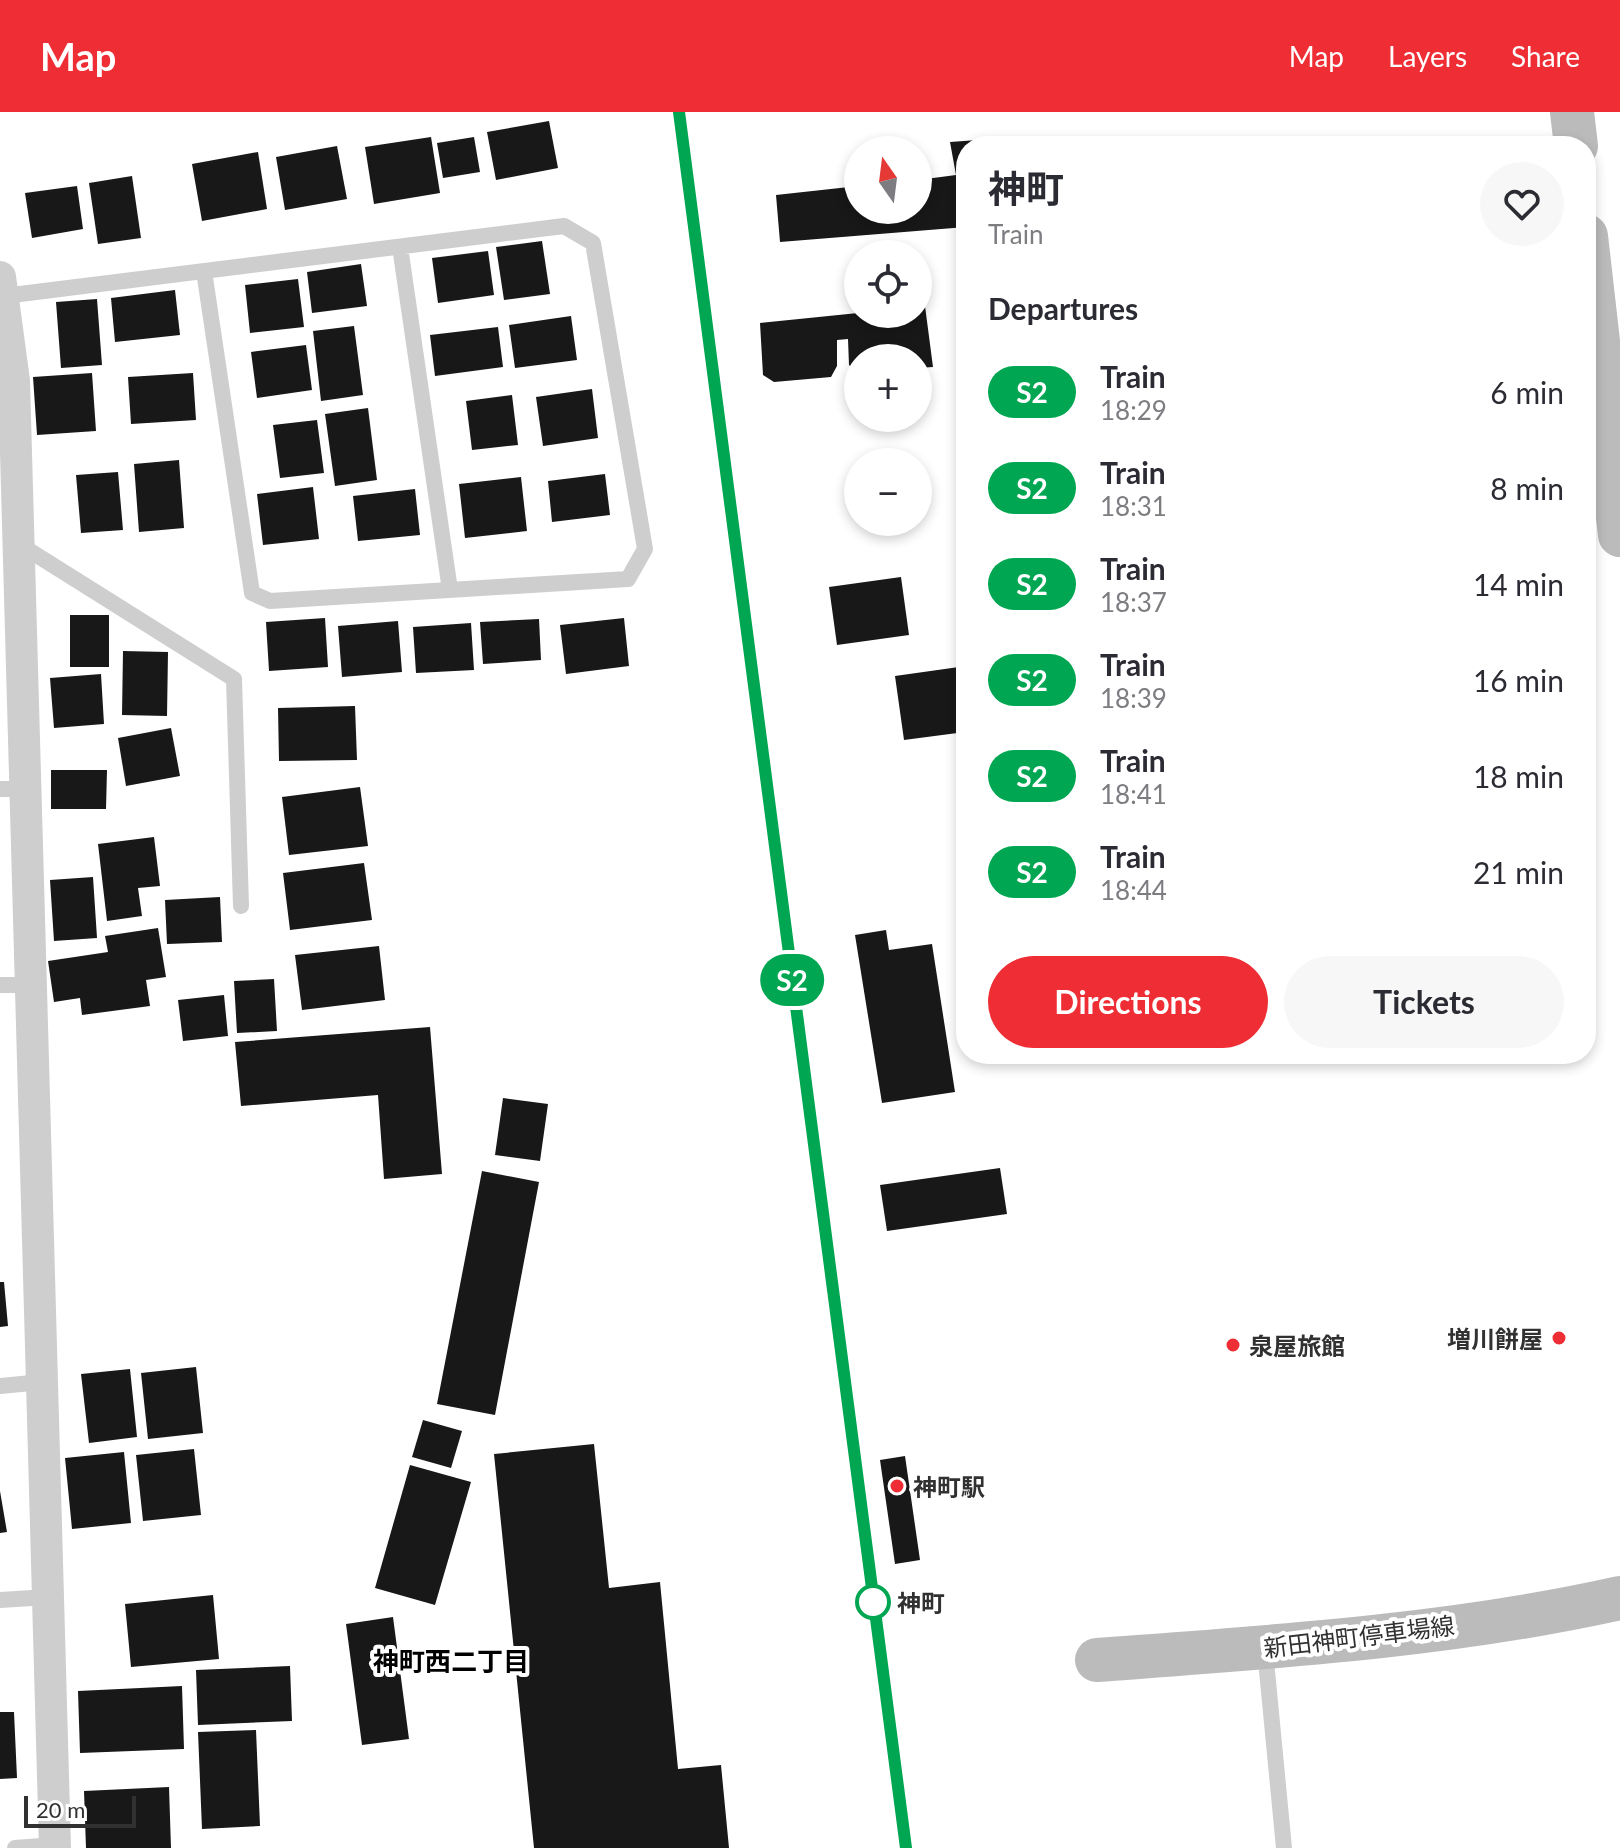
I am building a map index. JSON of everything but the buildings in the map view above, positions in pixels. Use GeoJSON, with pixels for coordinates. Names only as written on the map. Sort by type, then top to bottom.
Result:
{"type":"FeatureCollection","features":[{"type":"Feature","properties":{"kind":"main road"},"geometry":{"type":"LineString","coordinates":[[1572,112],[1575,136]]}},
{"type":"Feature","properties":{"kind":"main road"},"geometry":{"type":"LineString","coordinates":[[1596,324],[1620,535]]}},
{"type":"Feature","properties":{"kind":"main road","name":"新田神町停車場線"},"geometry":{"type":"LineString","coordinates":[[1097,1660],[1265,1647],[1552,1613],[1620,1598]]}},
{"type":"Feature","properties":{"kind":"street"},"geometry":{"type":"LineString","coordinates":[[2,287],[14,381],[16,985],[42,1382],[55,1846]]}},
{"type":"Feature","properties":{"kind":"lane"},"geometry":{"type":"LineString","coordinates":[[2,287],[204,271],[564,226],[593,243],[645,549],[628,579],[270,601],[252,593],[204,271]]}},
{"type":"Feature","properties":{"kind":"lane"},"geometry":{"type":"LineString","coordinates":[[400,247],[450,590]]}},
{"type":"Feature","properties":{"kind":"lane"},"geometry":{"type":"LineString","coordinates":[[13,560],[234,679],[241,906]]}},
{"type":"Feature","properties":{"kind":"lane"},"geometry":{"type":"LineString","coordinates":[[0,1386],[42,1382]]}},
{"type":"Feature","properties":{"kind":"lane"},"geometry":{"type":"LineString","coordinates":[[0,1600],[48,1597]]}},
{"type":"Feature","properties":{"kind":"lane"},"geometry":{"type":"LineString","coordinates":[[1265,1647],[1284,1848]]}},
{"type":"Feature","properties":{"kind":"lane"},"geometry":{"type":"LineString","coordinates":[[15,1848],[55,1846]]}},
{"type":"Feature","properties":{"kind":"railway"},"geometry":{"type":"LineString","coordinates":[[679,112],[906,1848]]}},
{"type":"Feature","properties":{"kind":"train","name":"S2"},"geometry":{"type":"LineString","coordinates":[[679,112],[906,1848]]}},
{"type":"Feature","properties":{"kind":"place","name":"増川餅屋"},"geometry":{"type":"Point","coordinates":[1559,1338]}},
{"type":"Feature","properties":{"kind":"place","name":"泉屋旅館"},"geometry":{"type":"Point","coordinates":[1233,1345]}},
{"type":"Feature","properties":{"kind":"place","name":"神町駅"},"geometry":{"type":"Point","coordinates":[897,1486]}},
{"type":"Feature","properties":{"kind":"place","name":"神町"},"geometry":{"type":"Point","coordinates":[873,1602]}},
{"type":"Feature","properties":{"kind":"district","name":"神町西二丁目"},"geometry":{"type":"Point","coordinates":[451,1661]}}]}
